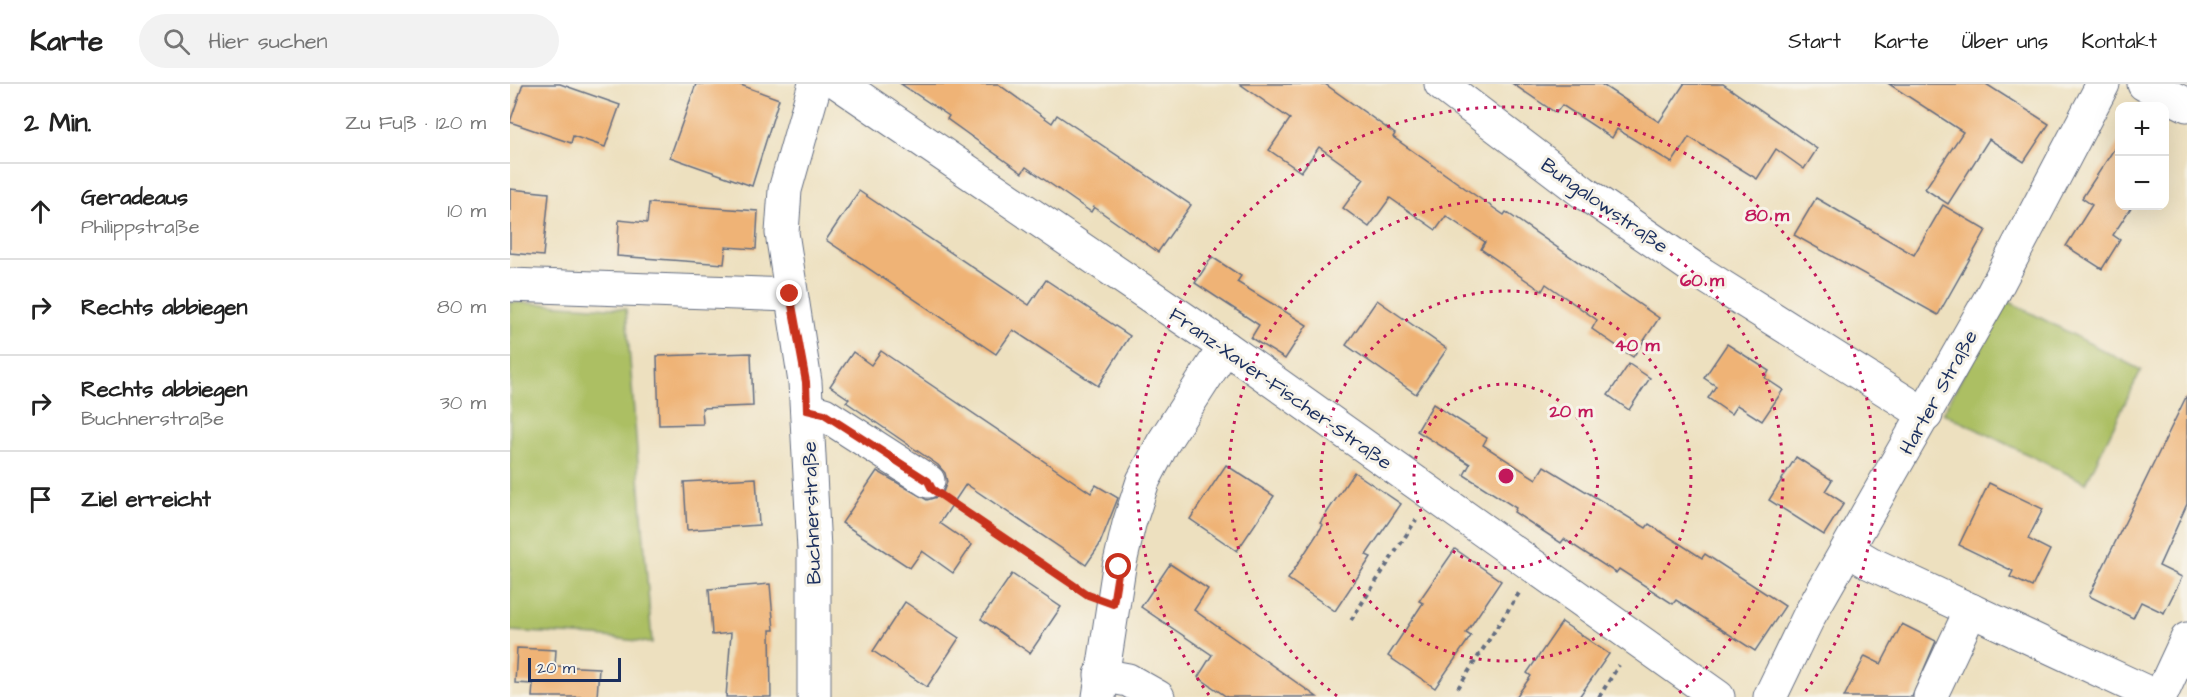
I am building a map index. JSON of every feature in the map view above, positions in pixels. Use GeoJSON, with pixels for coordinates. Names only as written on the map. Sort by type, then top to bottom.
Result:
{"type":"FeatureCollection","features":[{"type":"Feature","properties":{"kind":"street","name":"Buchnerstraße"},"geometry":{"type":"LineString","coordinates":[[814,697],[814,549],[806,382],[790,294],[782,233],[785,190],[815,84]]}},
{"type":"Feature","properties":{"kind":"street","name":"Franz-Xaver-Fischer-Straße"},"geometry":{"type":"LineString","coordinates":[[840,84],[1226,347],[1718,697]]}},
{"type":"Feature","properties":{"kind":"street","name":"Bungalowstraße"},"geometry":{"type":"LineString","coordinates":[[1441,84],[1583,192],[1702,274],[1926,415]]}},
{"type":"Feature","properties":{"kind":"street","name":"Harter Straße"},"geometry":{"type":"LineString","coordinates":[[1770,697],[1809,616],[1926,415],[2103,84]]}},
{"type":"Feature","properties":{"kind":"street"},"geometry":{"type":"LineString","coordinates":[[2144,84],[2187,105]]}},
{"type":"Feature","properties":{"kind":"street"},"geometry":{"type":"LineString","coordinates":[[510,285],[790,294]]}},
{"type":"Feature","properties":{"kind":"street"},"geometry":{"type":"LineString","coordinates":[[1158,697],[1128,680],[1100,686],[1113,604],[1129,524],[1143,481],[1163,442],[1226,347]]}},
{"type":"Feature","properties":{"kind":"street"},"geometry":{"type":"LineString","coordinates":[[807,410],[824,414],[928,481]]}},
{"type":"Feature","properties":{"kind":"street"},"geometry":{"type":"LineString","coordinates":[[1848,550],[1870,564],[1971,610],[2101,685],[2158,697],[2187,639]]}},
{"type":"Feature","properties":{"kind":"street"},"geometry":{"type":"LineString","coordinates":[[1930,697],[1971,610]]}},
{"type":"Feature","properties":{"kind":"path"},"geometry":{"type":"LineString","coordinates":[[928,481],[932,489],[1088,595],[1113,604]]}},
{"type":"Feature","properties":{"kind":"path"},"geometry":{"type":"LineString","coordinates":[[1351,620],[1432,494]]}},
{"type":"Feature","properties":{"kind":"path"},"geometry":{"type":"LineString","coordinates":[[1458,688],[1536,568]]}},
{"type":"Feature","properties":{"kind":"green space"},"geometry":{"type":"Polygon","coordinates":[[[2004,299],[2141,370],[2086,483],[1943,413],[2004,299]]]}},
{"type":"Feature","properties":{"kind":"green space"},"geometry":{"type":"Polygon","coordinates":[[[510,302],[626,309],[652,643],[597,636],[510,631],[510,302]]]}},
{"type":"Feature","properties":{"kind":"building"},"geometry":{"type":"Polygon","coordinates":[[[523,84],[560,84],[620,105],[605,147],[573,136],[571,143],[510,122],[523,84]]]}},
{"type":"Feature","properties":{"kind":"building"},"geometry":{"type":"Polygon","coordinates":[[[696,84],[738,84],[779,99],[752,186],[670,157],[696,84]]]}},
{"type":"Feature","properties":{"kind":"building"},"geometry":{"type":"Polygon","coordinates":[[[901,84],[998,84],[1052,123],[1057,115],[1191,205],[1158,252],[1094,207],[1091,212],[1026,167],[1022,173],[947,119],[949,116],[901,84]]]}},
{"type":"Feature","properties":{"kind":"building"},"geometry":{"type":"Polygon","coordinates":[[[1240,84],[1325,84],[1395,134],[1393,137],[1469,191],[1504,215],[1506,212],[1659,318],[1633,357],[1592,329],[1597,320],[1546,284],[1542,291],[1481,249],[1485,242],[1446,216],[1436,230],[1390,198],[1369,227],[1343,208],[1364,179],[1319,147],[1301,172],[1269,150],[1290,119],[1240,84]]]}},
{"type":"Feature","properties":{"kind":"building"},"geometry":{"type":"Polygon","coordinates":[[[1513,84],[1601,84],[1659,122],[1684,84],[1723,84],[1817,149],[1804,169],[1776,149],[1757,179],[1689,137],[1672,163],[1617,129],[1612,138],[1562,105],[1556,113],[1513,84]]]}},
{"type":"Feature","properties":{"kind":"building"},"geometry":{"type":"Polygon","coordinates":[[[1889,84],[1986,84],[2049,124],[2024,162],[1989,139],[1948,204],[1925,189],[1963,132],[1889,84]]]}},
{"type":"Feature","properties":{"kind":"building"},"geometry":{"type":"Polygon","coordinates":[[[2115,148],[2115,210],[2129,210],[2113,235],[2120,240],[2102,269],[2066,246],[2092,205],[2082,198],[2115,148]]]}},
{"type":"Feature","properties":{"kind":"building"},"geometry":{"type":"Polygon","coordinates":[[[510,189],[549,193],[543,256],[510,253],[510,189]]]}},
{"type":"Feature","properties":{"kind":"building"},"geometry":{"type":"Polygon","coordinates":[[[859,191],[1029,305],[1046,280],[1130,336],[1098,386],[1013,330],[996,354],[826,240],[859,191]]]}},
{"type":"Feature","properties":{"kind":"building"},"geometry":{"type":"Polygon","coordinates":[[[1816,198],[1914,255],[1943,205],[1986,230],[1938,315],[1794,235],[1816,198]]]}},
{"type":"Feature","properties":{"kind":"building"},"geometry":{"type":"Polygon","coordinates":[[[649,203],[758,211],[756,249],[726,247],[724,264],[617,256],[619,220],[647,223],[649,203]]]}},
{"type":"Feature","properties":{"kind":"building"},"geometry":{"type":"Polygon","coordinates":[[[1212,257],[1241,276],[1237,282],[1307,325],[1285,359],[1251,338],[1259,325],[1195,283],[1212,257]]]}},
{"type":"Feature","properties":{"kind":"building"},"geometry":{"type":"Polygon","coordinates":[[[1377,300],[1447,349],[1416,394],[1346,345],[1377,300]]]}},
{"type":"Feature","properties":{"kind":"building"},"geometry":{"type":"Polygon","coordinates":[[[1727,344],[1769,371],[1765,378],[1783,390],[1762,421],[1737,405],[1731,414],[1708,398],[1716,386],[1704,378],[1727,344]]]}},
{"type":"Feature","properties":{"kind":"building"},"geometry":{"type":"Polygon","coordinates":[[[881,351],[1091,493],[1096,485],[1118,498],[1099,546],[1086,565],[966,484],[940,523],[972,545],[953,573],[922,551],[910,568],[842,523],[877,471],[927,500],[943,492],[947,482],[945,473],[938,465],[846,402],[849,399],[830,386],[853,352],[871,365],[881,351]]]}},
{"type":"Feature","properties":{"kind":"building"},"geometry":{"type":"Polygon","coordinates":[[[751,353],[753,406],[702,408],[703,424],[659,425],[657,356],[751,353]]]}},
{"type":"Feature","properties":{"kind":"building"},"geometry":{"type":"Polygon","coordinates":[[[1629,364],[1650,378],[1629,410],[1608,395],[1629,364]]]}},
{"type":"Feature","properties":{"kind":"building"},"geometry":{"type":"Polygon","coordinates":[[[2187,395],[2187,504],[2159,566],[2182,577],[2164,613],[2141,602],[2133,618],[2089,596],[2187,395]]]}},
{"type":"Feature","properties":{"kind":"building"},"geometry":{"type":"Polygon","coordinates":[[[1433,404],[1487,438],[1483,445],[1536,479],[1544,466],[1646,528],[1649,524],[1702,558],[1705,554],[1785,606],[1755,651],[1676,600],[1673,604],[1619,569],[1616,573],[1564,539],[1561,543],[1514,512],[1516,508],[1464,475],[1470,464],[1417,431],[1433,404]]]}},
{"type":"Feature","properties":{"kind":"building"},"geometry":{"type":"Polygon","coordinates":[[[1796,457],[1832,480],[1825,491],[1844,503],[1824,535],[1769,500],[1796,457]]]}},
{"type":"Feature","properties":{"kind":"building"},"geometry":{"type":"Polygon","coordinates":[[[1226,465],[1274,496],[1237,551],[1190,519],[1226,465]]]}},
{"type":"Feature","properties":{"kind":"building"},"geometry":{"type":"Polygon","coordinates":[[[1354,472],[1401,504],[1366,555],[1371,557],[1335,611],[1288,579],[1323,525],[1320,523],[1354,472]]]}},
{"type":"Feature","properties":{"kind":"building"},"geometry":{"type":"Polygon","coordinates":[[[756,478],[759,525],[687,530],[684,482],[756,478]]]}},
{"type":"Feature","properties":{"kind":"building"},"geometry":{"type":"Polygon","coordinates":[[[1989,483],[2043,509],[2028,539],[2050,550],[2032,587],[2010,577],[2013,571],[1959,545],[1989,483]]]}},
{"type":"Feature","properties":{"kind":"building"},"geometry":{"type":"Polygon","coordinates":[[[1455,549],[1501,581],[1466,633],[1471,636],[1435,688],[1388,656],[1423,603],[1419,601],[1455,549]]]}},
{"type":"Feature","properties":{"kind":"building"},"geometry":{"type":"Polygon","coordinates":[[[1170,564],[1208,589],[1194,610],[1317,697],[1227,697],[1198,677],[1212,655],[1141,607],[1170,564]]]}},
{"type":"Feature","properties":{"kind":"building"},"geometry":{"type":"Polygon","coordinates":[[[1012,574],[1061,607],[1030,653],[981,619],[1012,574]]]}},
{"type":"Feature","properties":{"kind":"building"},"geometry":{"type":"Polygon","coordinates":[[[770,584],[774,630],[770,630],[771,697],[726,697],[731,633],[712,635],[709,589],[770,584]]]}},
{"type":"Feature","properties":{"kind":"building"},"geometry":{"type":"Polygon","coordinates":[[[905,602],[959,638],[927,687],[873,651],[905,602]]]}},
{"type":"Feature","properties":{"kind":"building"},"geometry":{"type":"Polygon","coordinates":[[[1562,622],[1609,654],[1579,697],[1516,697],[1531,676],[1527,673],[1562,622]]]}},
{"type":"Feature","properties":{"kind":"building"},"geometry":{"type":"Polygon","coordinates":[[[1902,624],[1936,641],[1912,697],[1844,697],[1865,656],[1881,664],[1902,624]]]}},
{"type":"Feature","properties":{"kind":"building"},"geometry":{"type":"Polygon","coordinates":[[[517,648],[556,650],[555,666],[599,668],[597,697],[532,697],[533,684],[515,683],[517,648]]]}},
{"type":"Feature","properties":{"kind":"route"},"geometry":{"type":"LineString","coordinates":[[790,294],[806,382],[807,410],[824,414],[928,481],[932,489],[1088,595],[1113,604],[1119,567]]}}]}
